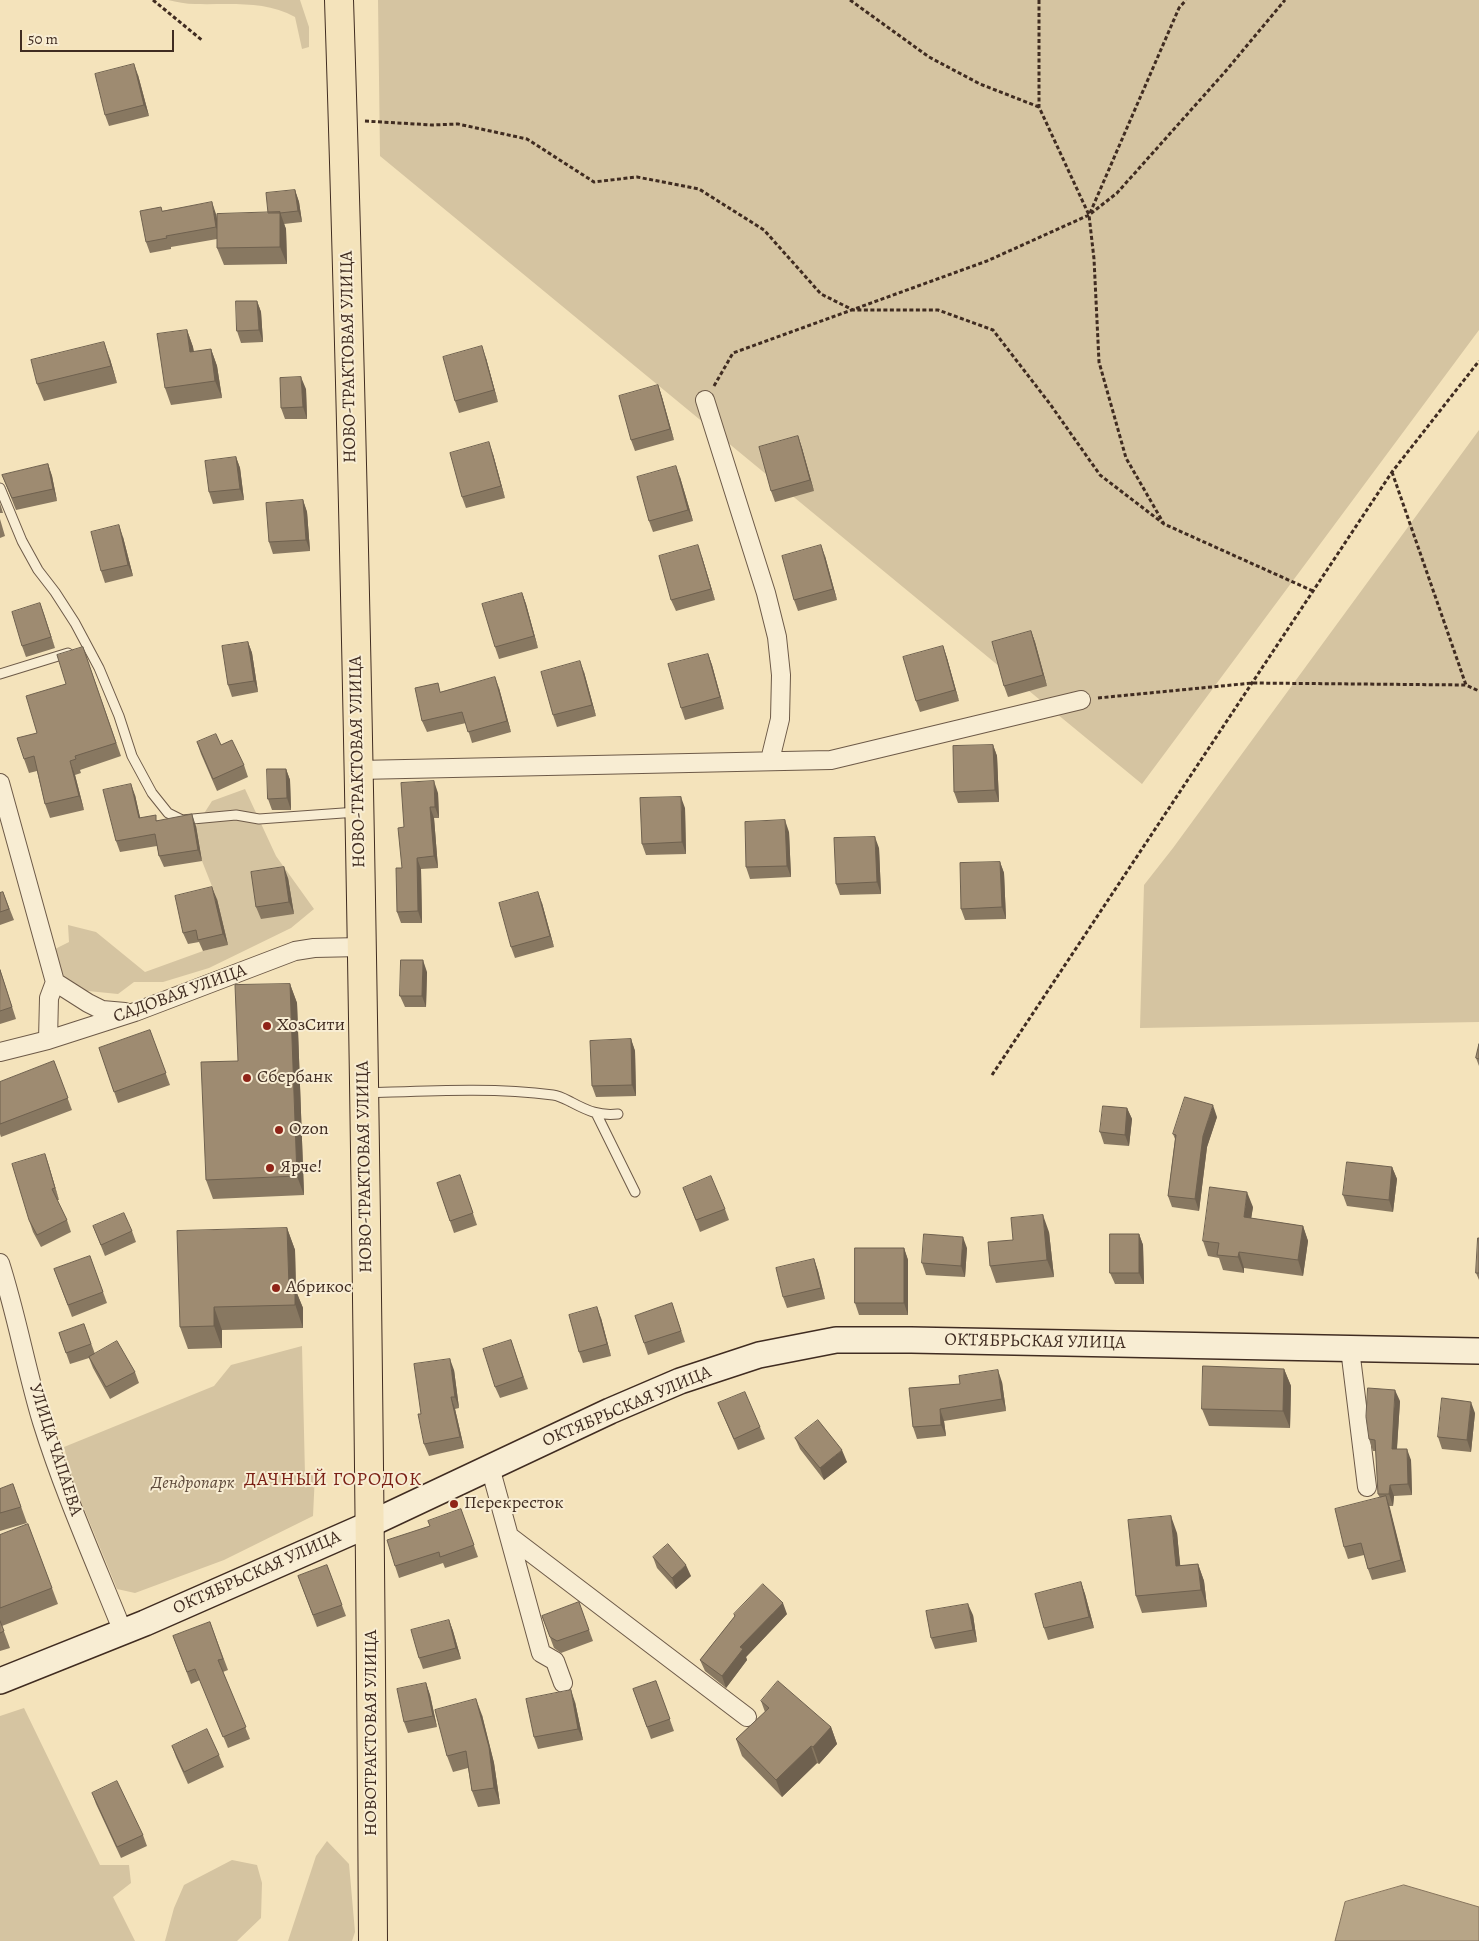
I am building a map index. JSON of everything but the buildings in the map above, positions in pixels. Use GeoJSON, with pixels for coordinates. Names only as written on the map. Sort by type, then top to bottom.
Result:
{"type":"FeatureCollection","features":[{"type":"Feature","properties":{"kind":"main road","name":"НОВО-ТРАКТОВАЯ УЛИЦА"},"geometry":{"type":"LineString","coordinates":[[339,0],[359,812],[370,1524]]}},
{"type":"Feature","properties":{"kind":"main road","name":"НОВОТРАКТОВАЯ УЛИЦА"},"geometry":{"type":"LineString","coordinates":[[370,1524],[373,1941]]}},
{"type":"Feature","properties":{"kind":"street"},"geometry":{"type":"LineString","coordinates":[[705,400],[766,593],[777,636],[781,675],[780,719],[770,760]]}},
{"type":"Feature","properties":{"kind":"street"},"geometry":{"type":"LineString","coordinates":[[358,770],[831,760],[1081,700]]}},
{"type":"Feature","properties":{"kind":"street"},"geometry":{"type":"LineString","coordinates":[[0,783],[55,982],[49,998],[48,1040]]}},
{"type":"Feature","properties":{"kind":"street","name":"САДОВАЯ УЛИЦА"},"geometry":{"type":"LineString","coordinates":[[0,1052],[48,1040],[135,1012],[295,951],[314,948],[361,947]]}},
{"type":"Feature","properties":{"kind":"street"},"geometry":{"type":"LineString","coordinates":[[55,982],[102,1010],[135,1012]]}},
{"type":"Feature","properties":{"kind":"street","name":"УЛИЦА ЧАПАЕВА"},"geometry":{"type":"LineString","coordinates":[[0,1263],[13,1304],[48,1439],[60,1475],[124,1632]]}},
{"type":"Feature","properties":{"kind":"street","name":"ОКТЯБРЬСКАЯ УЛИЦА"},"geometry":{"type":"LineString","coordinates":[[0,1681],[124,1632],[370,1524],[610,1411],[680,1381],[759,1355],[836,1340],[1479,1351]]}},
{"type":"Feature","properties":{"kind":"street"},"geometry":{"type":"LineString","coordinates":[[1350,1349],[1367,1486]]}},
{"type":"Feature","properties":{"kind":"street"},"geometry":{"type":"LineString","coordinates":[[490,1467],[541,1653],[555,1661],[563,1683]]}},
{"type":"Feature","properties":{"kind":"street"},"geometry":{"type":"LineString","coordinates":[[510,1536],[747,1717]]}},
{"type":"Feature","properties":{"kind":"lane"},"geometry":{"type":"LineString","coordinates":[[0,488],[22,541],[38,570],[55,592],[88,647],[119,716],[132,756],[152,793],[168,814],[182,820],[236,815],[259,819],[359,812]]}},
{"type":"Feature","properties":{"kind":"lane"},"geometry":{"type":"LineString","coordinates":[[0,674],[88,647]]}},
{"type":"Feature","properties":{"kind":"lane"},"geometry":{"type":"LineString","coordinates":[[364,1094],[446,1090],[556,1095],[596,1113],[604,1115],[618,1114]]}},
{"type":"Feature","properties":{"kind":"lane"},"geometry":{"type":"LineString","coordinates":[[596,1113],[635,1192]]}},
{"type":"Feature","properties":{"kind":"path"},"geometry":{"type":"LineString","coordinates":[[153,0],[203,41]]}},
{"type":"Feature","properties":{"kind":"path"},"geometry":{"type":"LineString","coordinates":[[850,0],[929,57],[980,84],[1039,107]]}},
{"type":"Feature","properties":{"kind":"path"},"geometry":{"type":"LineString","coordinates":[[1039,0],[1039,107],[1089,215],[1094,259],[1099,362],[1126,458],[1164,524]]}},
{"type":"Feature","properties":{"kind":"path"},"geometry":{"type":"LineString","coordinates":[[1089,215],[1179,8],[1186,0]]}},
{"type":"Feature","properties":{"kind":"path"},"geometry":{"type":"LineString","coordinates":[[705,400],[732,352],[987,261],[1089,215],[1124,186],[1224,73],[1285,0]]}},
{"type":"Feature","properties":{"kind":"path"},"geometry":{"type":"LineString","coordinates":[[343,119],[458,124],[527,139],[594,182],[637,177],[699,189],[764,230],[820,294],[853,310],[938,310],[993,330],[1050,404],[1100,475],[1164,524],[1313,591]]}},
{"type":"Feature","properties":{"kind":"path"},"geometry":{"type":"LineString","coordinates":[[992,1075],[1392,472],[1479,361]]}},
{"type":"Feature","properties":{"kind":"path"},"geometry":{"type":"LineString","coordinates":[[1392,472],[1466,685]]}},
{"type":"Feature","properties":{"kind":"path"},"geometry":{"type":"LineString","coordinates":[[1081,700],[1252,683],[1466,685],[1479,691]]}},
{"type":"Feature","properties":{"kind":"green space"},"geometry":{"type":"Polygon","coordinates":[[[168,0],[300,0],[309,27],[309,47],[302,49],[295,17],[271,8],[246,4],[192,4],[168,0]]]}},
{"type":"Feature","properties":{"kind":"green space"},"geometry":{"type":"Polygon","coordinates":[[[378,0],[1479,0],[1479,330],[1142,784],[380,156],[378,0]]]}},
{"type":"Feature","properties":{"kind":"green space"},"geometry":{"type":"Polygon","coordinates":[[[1479,430],[1479,1022],[1140,1028],[1144,885],[1479,430]]]}},
{"type":"Feature","properties":{"kind":"green space"},"geometry":{"type":"Polygon","coordinates":[[[245,789],[276,856],[314,909],[291,928],[209,968],[163,982],[134,982],[118,994],[78,990],[62,977],[55,949],[69,942],[68,925],[96,932],[145,972],[203,951],[227,945],[217,899],[202,861],[196,826],[212,801],[245,789]]]}},
{"type":"Feature","properties":{"kind":"green space","name":"Дендропарк"},"geometry":{"type":"Polygon","coordinates":[[[302,1346],[305,1475],[315,1474],[313,1516],[224,1560],[135,1593],[117,1589],[73,1482],[64,1447],[214,1386],[231,1365],[302,1346]]]}},
{"type":"Feature","properties":{"kind":"green space"},"geometry":{"type":"Polygon","coordinates":[[[24,1708],[100,1865],[129,1865],[131,1883],[113,1897],[135,1941],[0,1941],[0,1716],[24,1708]]]}},
{"type":"Feature","properties":{"kind":"green space"},"geometry":{"type":"Polygon","coordinates":[[[327,1841],[349,1864],[355,1932],[352,1941],[288,1941],[316,1856],[327,1841]]]}},
{"type":"Feature","properties":{"kind":"green space"},"geometry":{"type":"Polygon","coordinates":[[[232,1860],[257,1865],[262,1883],[261,1918],[237,1941],[165,1941],[174,1908],[184,1885],[232,1860]]]}},
{"type":"Feature","properties":{"kind":"shaded area"},"geometry":{"type":"Polygon","coordinates":[[[1404,1885],[1479,1907],[1479,1941],[1335,1941],[1345,1902],[1404,1885]]]}},
{"type":"Feature","properties":{"kind":"place","name":"ХозСити"},"geometry":{"type":"Point","coordinates":[267,1026]}},
{"type":"Feature","properties":{"kind":"place","name":"Сбербанк"},"geometry":{"type":"Point","coordinates":[247,1078]}},
{"type":"Feature","properties":{"kind":"place","name":"Ozon"},"geometry":{"type":"Point","coordinates":[279,1130]}},
{"type":"Feature","properties":{"kind":"place","name":"Ярче!"},"geometry":{"type":"Point","coordinates":[270,1168]}},
{"type":"Feature","properties":{"kind":"place","name":"Абрикос"},"geometry":{"type":"Point","coordinates":[276,1288]}},
{"type":"Feature","properties":{"kind":"place","name":"Перекресток"},"geometry":{"type":"Point","coordinates":[454,1504]}},
{"type":"Feature","properties":{"kind":"district","name":"ДАЧНЫЙ ГОРОДОК"},"geometry":{"type":"Point","coordinates":[333,1480]}}]}
